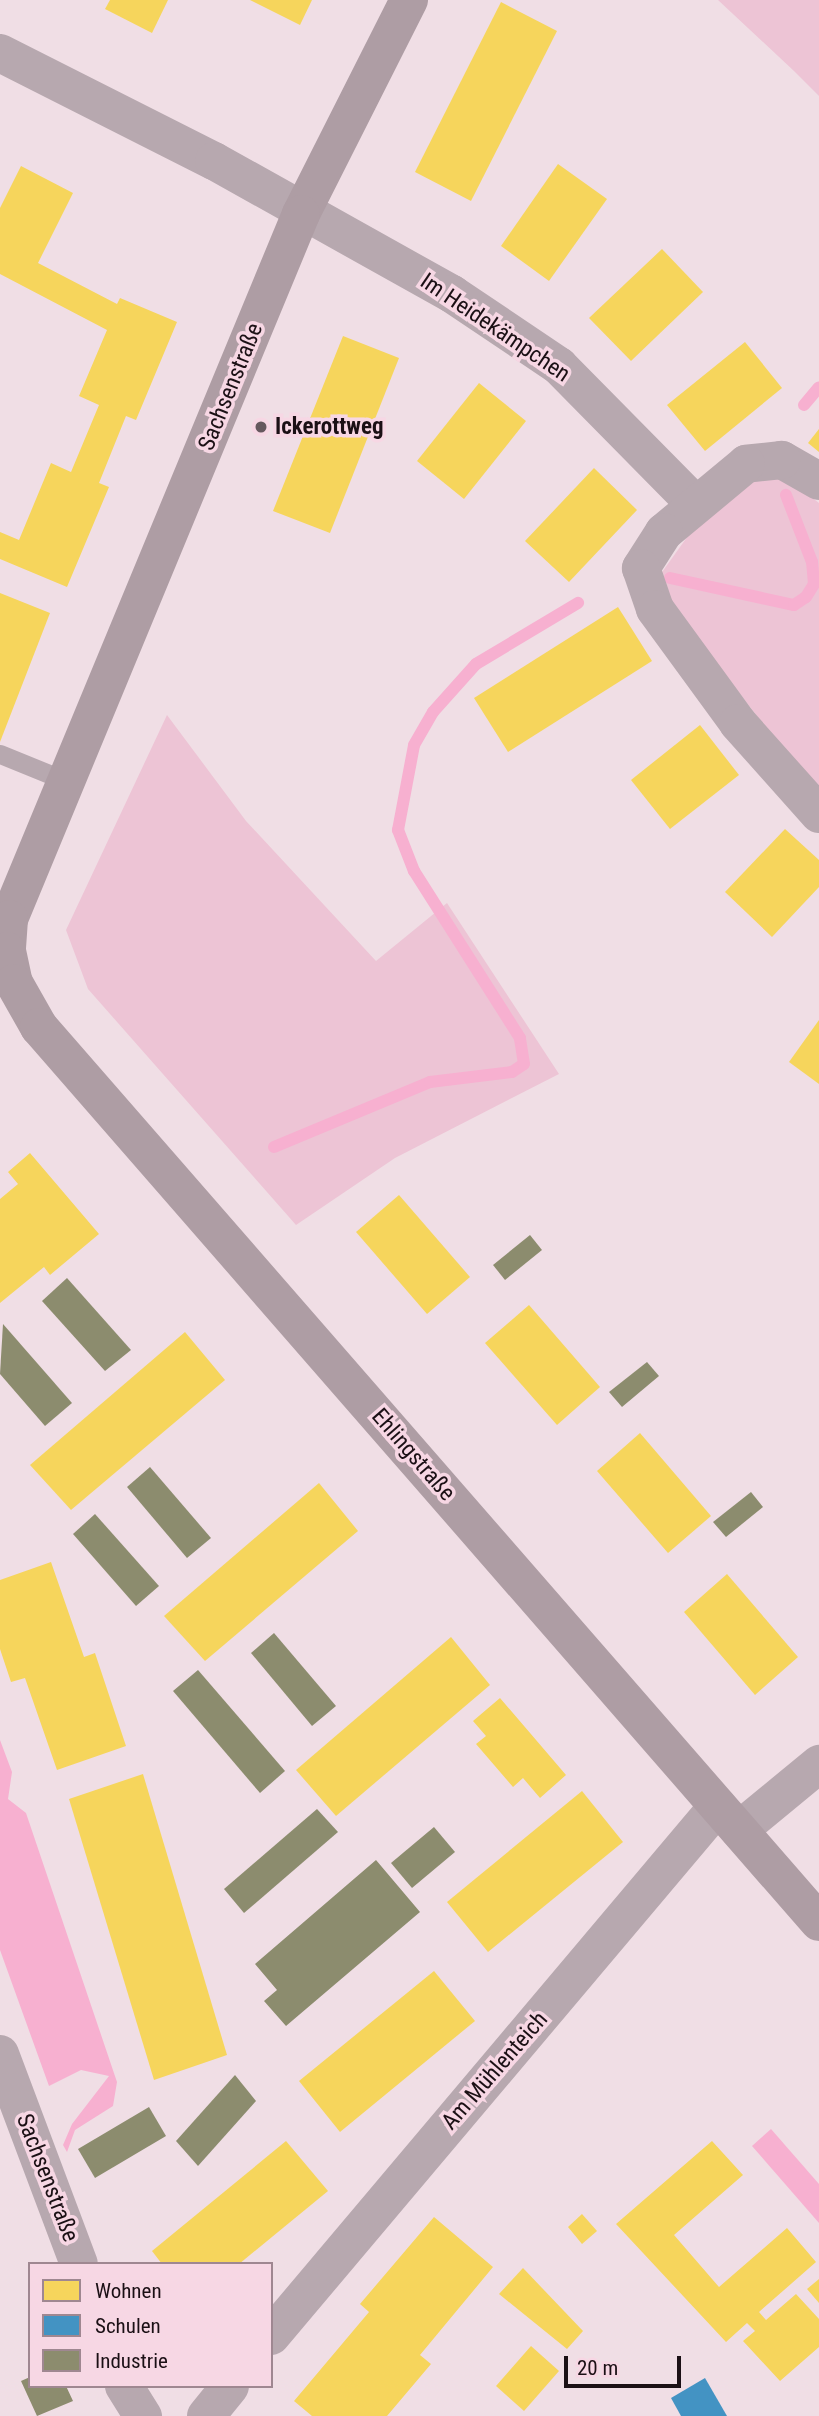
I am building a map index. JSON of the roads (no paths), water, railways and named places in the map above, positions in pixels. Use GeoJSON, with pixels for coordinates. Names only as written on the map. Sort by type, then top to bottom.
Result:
{"type":"FeatureCollection","features":[{"type":"Feature","properties":{"kind":"street","name":"Sachsenstraße"},"geometry":{"type":"LineString","coordinates":[[7,992],[6,951],[9,919],[300,214],[409,0]]}},
{"type":"Feature","properties":{"kind":"street"},"geometry":{"type":"LineString","coordinates":[[0,53],[214,161],[300,214]]}},
{"type":"Feature","properties":{"kind":"street","name":"Im Heidekämpchen"},"geometry":{"type":"LineString","coordinates":[[300,214],[453,294],[559,366],[695,504]]}},
{"type":"Feature","properties":{"kind":"street"},"geometry":{"type":"LineString","coordinates":[[819,481],[782,460],[746,464],[664,532],[641,568],[655,609],[773,769],[819,814]]}},
{"type":"Feature","properties":{"kind":"street","name":"Ehlingstraße"},"geometry":{"type":"LineString","coordinates":[[7,992],[819,1922]]}},
{"type":"Feature","properties":{"kind":"street","name":"Am Mühlenteich"},"geometry":{"type":"LineString","coordinates":[[273,2334],[729,1818],[819,1765]]}},
{"type":"Feature","properties":{"kind":"street","name":"Sachsenstraße"},"geometry":{"type":"LineString","coordinates":[[0,2054],[78,2262]]}},
{"type":"Feature","properties":{"kind":"street"},"geometry":{"type":"LineString","coordinates":[[125,2388],[143,2416]]}},
{"type":"Feature","properties":{"kind":"street"},"geometry":{"type":"LineString","coordinates":[[206,2416],[228,2388]]}},
{"type":"Feature","properties":{"kind":"lane"},"geometry":{"type":"LineString","coordinates":[[0,754],[66,781]]}},
{"type":"Feature","properties":{"kind":"waterway"},"geometry":{"type":"LineString","coordinates":[[804,405],[819,387]]}},
{"type":"Feature","properties":{"kind":"waterway"},"geometry":{"type":"LineString","coordinates":[[670,578],[794,605],[806,597],[814,584],[812,562],[786,495]]}},
{"type":"Feature","properties":{"kind":"waterway"},"geometry":{"type":"LineString","coordinates":[[274,1147],[430,1082],[512,1072],[524,1064],[520,1038],[414,871],[398,830],[414,745],[433,712],[476,664],[578,603]]}},
{"type":"Feature","properties":{"kind":"place","name":"Ickerottweg"},"geometry":{"type":"Point","coordinates":[261,427]}}]}
